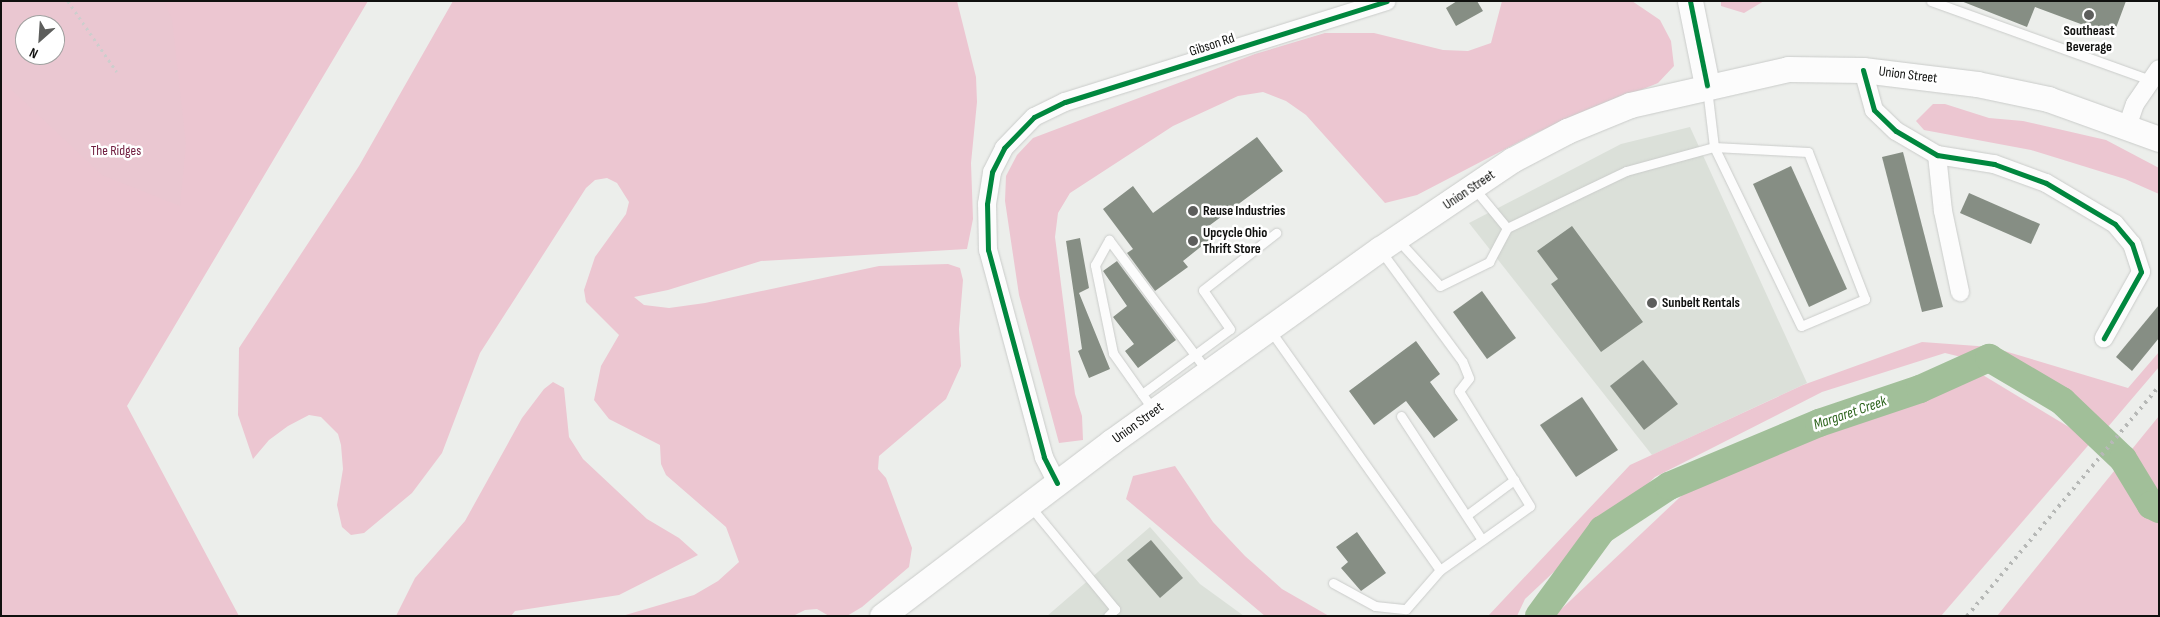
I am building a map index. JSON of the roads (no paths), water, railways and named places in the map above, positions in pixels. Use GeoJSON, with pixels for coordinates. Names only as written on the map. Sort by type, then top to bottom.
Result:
{"type":"FeatureCollection","features":[{"type":"Feature","properties":{"kind":"main road"},"geometry":{"type":"LineString","coordinates":[[1690,1],[1707,85]]}},
{"type":"Feature","properties":{"kind":"main road","name":"Union Street"},"geometry":{"type":"LineString","coordinates":[[882,616],[917,592],[1057,483],[1148,403],[1237,338],[1269,328],[1388,243],[1474,188],[1512,160],[1567,131],[1630,105],[1707,85],[1788,69],[1863,70],[1977,84],[2048,99],[2159,139]]}},
{"type":"Feature","properties":{"kind":"street","name":"Gibson Rd"},"geometry":{"type":"LineString","coordinates":[[1057,483],[1044,457],[988,250],[986,220],[992,172],[1004,148],[1013,135],[1045,110],[1065,102],[1387,1]]}},
{"type":"Feature","properties":{"kind":"street"},"geometry":{"type":"LineString","coordinates":[[1863,70],[1874,110],[1896,131],[1937,155],[1994,164],[2046,183],[2115,224],[2132,244],[2141,272],[2104,338]]}},
{"type":"Feature","properties":{"kind":"street"},"geometry":{"type":"LineString","coordinates":[[2127,127],[2135,104],[2154,75]]}},
{"type":"Feature","properties":{"kind":"street"},"geometry":{"type":"LineString","coordinates":[[1937,155],[1943,212],[1960,292]]}},
{"type":"Feature","properties":{"kind":"lane"},"geometry":{"type":"LineString","coordinates":[[1931,1],[2154,75]]}},
{"type":"Feature","properties":{"kind":"lane"},"geometry":{"type":"LineString","coordinates":[[1388,243],[1440,286],[1489,262],[1507,228],[1626,171],[1714,147],[1808,152],[1865,299],[1801,326],[1714,147],[1707,85]]}},
{"type":"Feature","properties":{"kind":"lane"},"geometry":{"type":"LineString","coordinates":[[1474,188],[1507,228]]}},
{"type":"Feature","properties":{"kind":"lane"},"geometry":{"type":"LineString","coordinates":[[1237,338],[1203,290],[1276,233]]}},
{"type":"Feature","properties":{"kind":"lane"},"geometry":{"type":"LineString","coordinates":[[1148,403],[1113,353],[1094,265],[1109,240],[1202,363]]}},
{"type":"Feature","properties":{"kind":"lane"},"geometry":{"type":"LineString","coordinates":[[1333,583],[1375,606],[1406,610],[1440,570],[1530,506],[1459,391],[1468,378],[1462,361],[1388,243]]}},
{"type":"Feature","properties":{"kind":"lane"},"geometry":{"type":"LineString","coordinates":[[1269,328],[1440,570]]}},
{"type":"Feature","properties":{"kind":"lane"},"geometry":{"type":"LineString","coordinates":[[1402,416],[1482,540]]}},
{"type":"Feature","properties":{"kind":"lane"},"geometry":{"type":"LineString","coordinates":[[1467,514],[1514,480]]}},
{"type":"Feature","properties":{"kind":"lane"},"geometry":{"type":"LineString","coordinates":[[1029,504],[1115,609],[1108,616]]}},
{"type":"Feature","properties":{"kind":"waterway","name":"Margaret Creek"},"geometry":{"type":"LineString","coordinates":[[1539,616],[1602,530],[1669,486],[1819,423],[1920,389],[1989,358],[2062,401],[2123,459],[2151,505],[2159,509]]}},
{"type":"Feature","properties":{"kind":"railway"},"geometry":{"type":"LineString","coordinates":[[1967,616],[2159,386]]}},
{"type":"Feature","properties":{"kind":"place","name":"Southeast Beverage"},"geometry":{"type":"Point","coordinates":[2089,15]}},
{"type":"Feature","properties":{"kind":"place","name":"Reuse Industries"},"geometry":{"type":"Point","coordinates":[1193,211]}},
{"type":"Feature","properties":{"kind":"place","name":"Upcycle Ohio Thrift Store"},"geometry":{"type":"Point","coordinates":[1193,241]}},
{"type":"Feature","properties":{"kind":"place","name":"Sunbelt Rentals"},"geometry":{"type":"Point","coordinates":[1652,303]}},
{"type":"Feature","properties":{"kind":"park label","name":"The Ridges"},"geometry":{"type":"Point","coordinates":[116,151]}}]}
